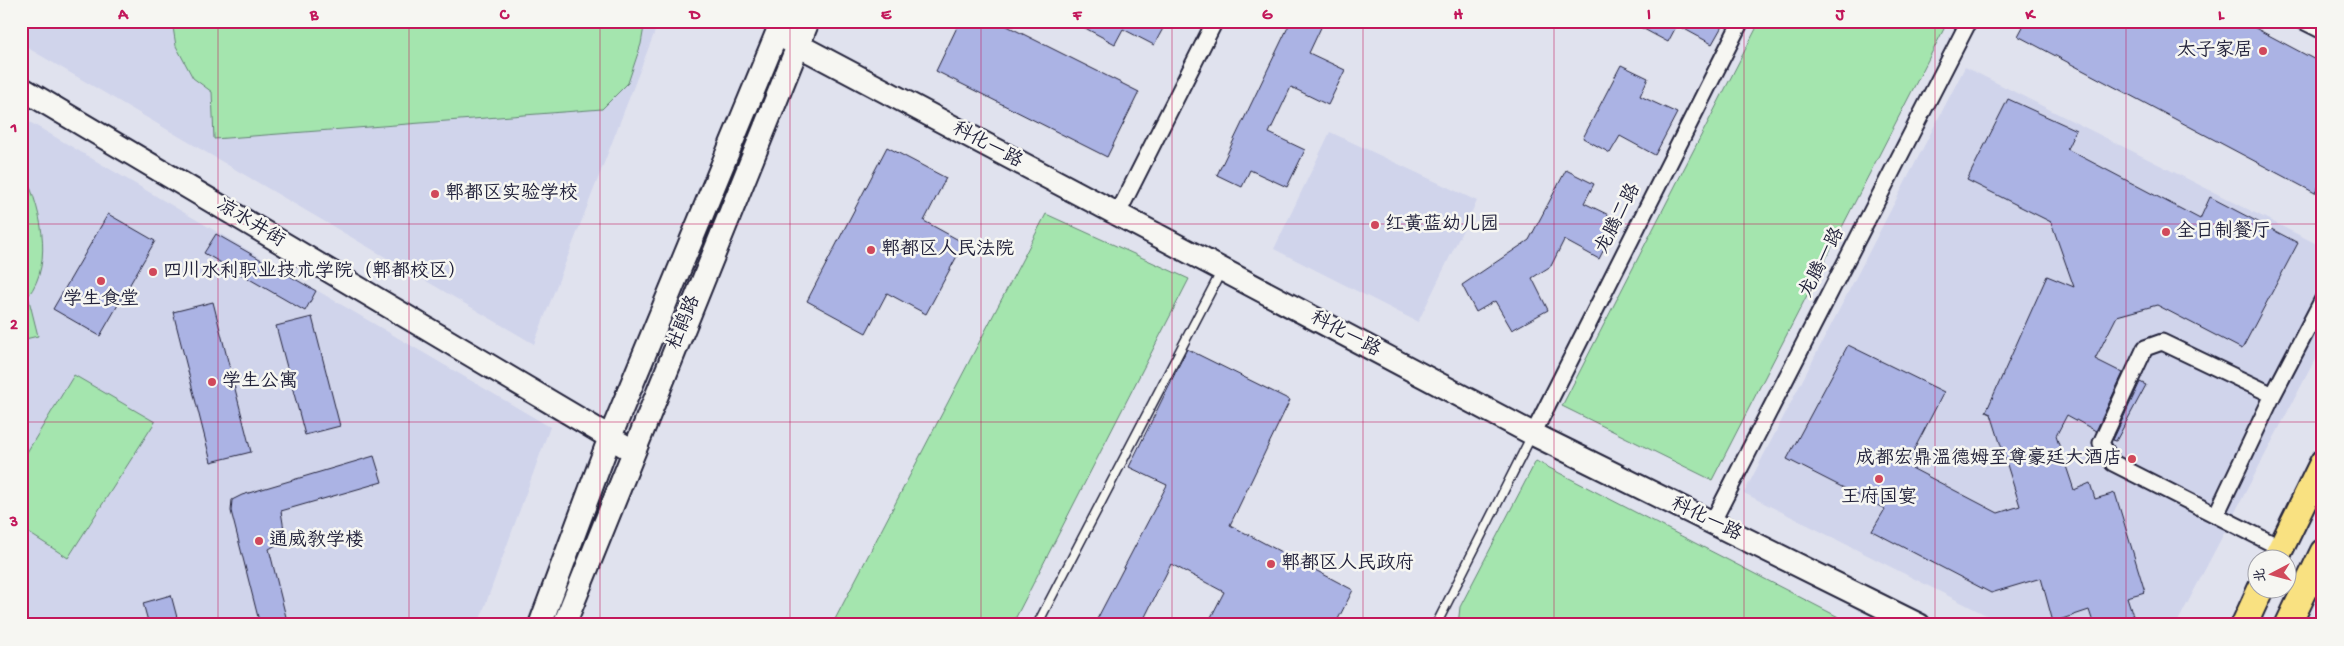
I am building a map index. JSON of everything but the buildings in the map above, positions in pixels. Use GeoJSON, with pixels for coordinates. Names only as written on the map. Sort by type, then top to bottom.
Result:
{"type":"FeatureCollection","features":[{"type":"Feature","properties":{"kind":"main road"},"geometry":{"type":"LineString","coordinates":[[2280,548],[2323,462]]}},
{"type":"Feature","properties":{"kind":"main road"},"geometry":{"type":"LineString","coordinates":[[2288,625],[2323,552]]}},
{"type":"Feature","properties":{"kind":"main road"},"geometry":{"type":"LineString","coordinates":[[2244,625],[2256,598]]}},
{"type":"Feature","properties":{"kind":"street","name":"杜鹃路"},"geometry":{"type":"LineString","coordinates":[[564,625],[808,21]]}},
{"type":"Feature","properties":{"kind":"street"},"geometry":{"type":"LineString","coordinates":[[1117,214],[1215,21]]}},
{"type":"Feature","properties":{"kind":"street","name":"龙腾二路"},"geometry":{"type":"LineString","coordinates":[[1533,434],[1741,21]]}},
{"type":"Feature","properties":{"kind":"street","name":"龙腾一路"},"geometry":{"type":"LineString","coordinates":[[1712,523],[1969,21]]}},
{"type":"Feature","properties":{"kind":"street"},"geometry":{"type":"LineString","coordinates":[[2303,21],[2323,31]]}},
{"type":"Feature","properties":{"kind":"street","name":"杜鹃路"},"geometry":{"type":"LineString","coordinates":[[540,625],[610,437],[780,28]]}},
{"type":"Feature","properties":{"kind":"street","name":"科化一路"},"geometry":{"type":"LineString","coordinates":[[780,28],[798,46],[1533,434],[1919,625]]}},
{"type":"Feature","properties":{"kind":"street","name":"凉水井街"},"geometry":{"type":"LineString","coordinates":[[21,88],[633,451]]}},
{"type":"Feature","properties":{"kind":"street"},"geometry":{"type":"LineString","coordinates":[[2216,514],[2273,395],[2323,299]]}},
{"type":"Feature","properties":{"kind":"street"},"geometry":{"type":"LineString","coordinates":[[2270,548],[2216,514],[2112,462],[2101,443],[2145,348],[2162,342],[2273,395]]}},
{"type":"Feature","properties":{"kind":"lane"},"geometry":{"type":"LineString","coordinates":[[1037,625],[1222,270]]}},
{"type":"Feature","properties":{"kind":"lane"},"geometry":{"type":"LineString","coordinates":[[1436,625],[1533,434]]}},
{"type":"Feature","properties":{"kind":"shaded area","name":"郫都区实验学校"},"geometry":{"type":"Polygon","coordinates":[[[21,21],[659,21],[534,344],[21,44],[21,21]]]}},
{"type":"Feature","properties":{"kind":"shaded area"},"geometry":{"type":"Polygon","coordinates":[[[1965,67],[2323,247],[2323,344],[2176,625],[2006,625],[1744,493],[1965,67]]]}},
{"type":"Feature","properties":{"kind":"shaded area","name":"四川水利职业技术学院（郫都校区）"},"geometry":{"type":"Polygon","coordinates":[[[21,117],[550,427],[478,625],[21,625],[21,117]]]}},
{"type":"Feature","properties":{"kind":"shaded area","name":"红黄蓝幼儿园"},"geometry":{"type":"Polygon","coordinates":[[[1330,132],[1477,201],[1418,322],[1274,249],[1330,132]]]}},
{"type":"Feature","properties":{"kind":"green space"},"geometry":{"type":"Polygon","coordinates":[[[172,21],[645,21],[641,44],[628,83],[602,109],[214,139],[212,92],[193,78],[176,46],[172,21]]]}},
{"type":"Feature","properties":{"kind":"green space"},"geometry":{"type":"Polygon","coordinates":[[[1760,21],[1948,21],[1712,480],[1562,406],[1760,21]]]}},
{"type":"Feature","properties":{"kind":"green space"},"geometry":{"type":"Polygon","coordinates":[[[21,168],[28,182],[39,215],[43,250],[41,267],[36,282],[28,296],[38,336],[21,340],[21,168]]]}},
{"type":"Feature","properties":{"kind":"green space"},"geometry":{"type":"Polygon","coordinates":[[[1046,214],[1189,279],[1012,625],[832,625],[1046,214]]]}},
{"type":"Feature","properties":{"kind":"green space"},"geometry":{"type":"Polygon","coordinates":[[[74,375],[155,422],[68,558],[21,528],[21,462],[74,375]]]}},
{"type":"Feature","properties":{"kind":"green space"},"geometry":{"type":"Polygon","coordinates":[[[1536,461],[1854,625],[1458,625],[1460,607],[1536,461]]]}},
{"type":"Feature","properties":{"kind":"place","name":"太子家居"},"geometry":{"type":"Point","coordinates":[2263,51]}},
{"type":"Feature","properties":{"kind":"place","name":"郫都区实验学校"},"geometry":{"type":"Point","coordinates":[435,194]}},
{"type":"Feature","properties":{"kind":"place","name":"红黄蓝幼儿园"},"geometry":{"type":"Point","coordinates":[1375,225]}},
{"type":"Feature","properties":{"kind":"place","name":"全日制餐厅"},"geometry":{"type":"Point","coordinates":[2166,232]}},
{"type":"Feature","properties":{"kind":"place","name":"郫都区人民法院"},"geometry":{"type":"Point","coordinates":[871,250]}},
{"type":"Feature","properties":{"kind":"place","name":"四川水利职业技术学院（郫都校区）"},"geometry":{"type":"Point","coordinates":[153,272]}},
{"type":"Feature","properties":{"kind":"place","name":"学生食堂"},"geometry":{"type":"Point","coordinates":[101,281]}},
{"type":"Feature","properties":{"kind":"place","name":"学生公寓"},"geometry":{"type":"Point","coordinates":[212,382]}},
{"type":"Feature","properties":{"kind":"place","name":"成都宏鼎温德姆至尊豪廷大酒店"},"geometry":{"type":"Point","coordinates":[2132,459]}},
{"type":"Feature","properties":{"kind":"place","name":"王府国宴"},"geometry":{"type":"Point","coordinates":[1879,479]}},
{"type":"Feature","properties":{"kind":"place","name":"通威教学楼"},"geometry":{"type":"Point","coordinates":[259,541]}},
{"type":"Feature","properties":{"kind":"place","name":"郫都区人民政府"},"geometry":{"type":"Point","coordinates":[1271,564]}}]}
